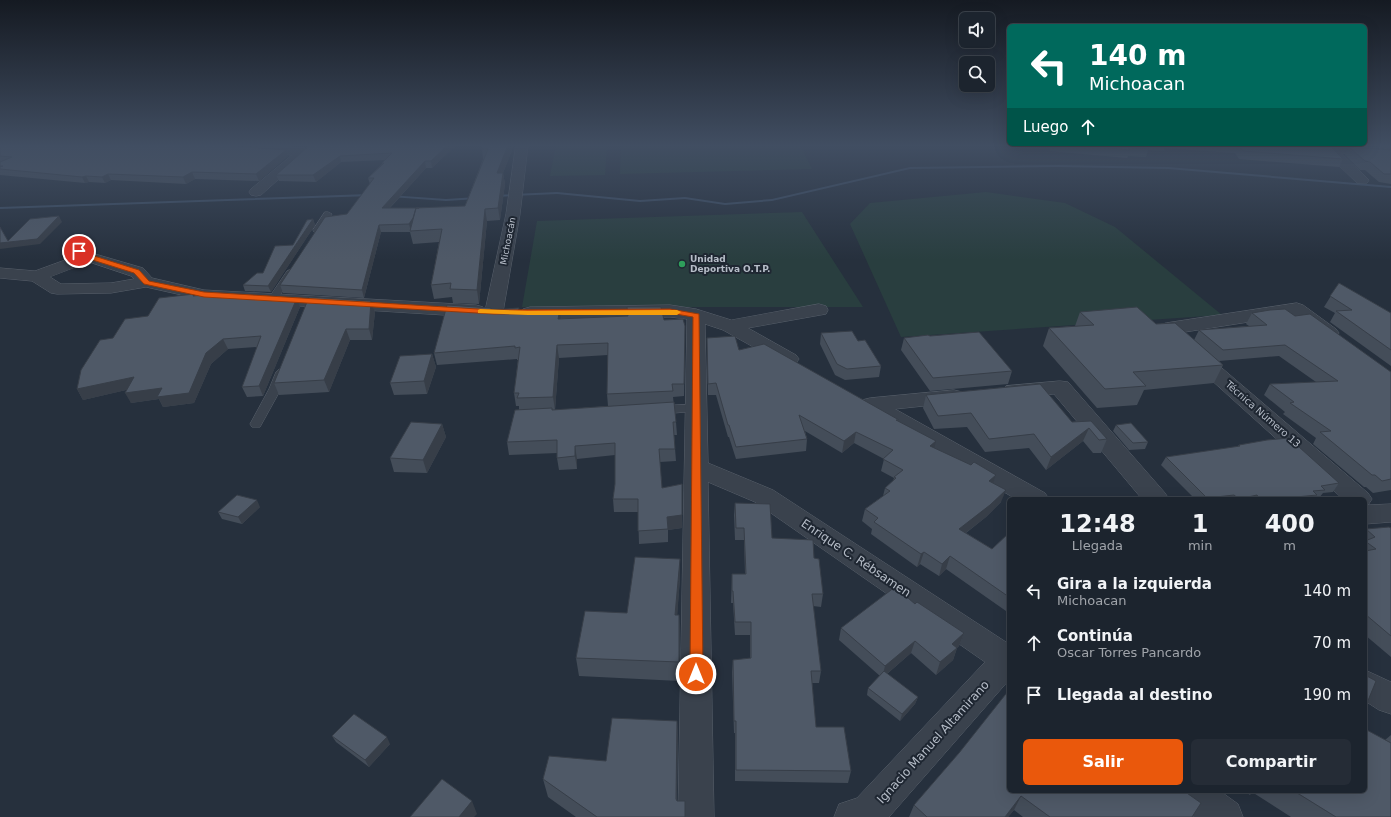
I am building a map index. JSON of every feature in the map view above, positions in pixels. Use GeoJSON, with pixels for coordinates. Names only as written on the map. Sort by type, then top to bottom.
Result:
{"type":"FeatureCollection","features":[{"type":"Feature","properties":{"kind":"street"},"geometry":{"type":"LineString","coordinates":[[256,192],[267,183]]}},
{"type":"Feature","properties":{"kind":"street","name":"Michoacán"},"geometry":{"type":"LineString","coordinates":[[494,312],[513,214],[517,183]]}},
{"type":"Feature","properties":{"kind":"street"},"geometry":{"type":"LineString","coordinates":[[36,276],[85,250],[137,272],[146,282]]}},
{"type":"Feature","properties":{"kind":"street"},"geometry":{"type":"LineString","coordinates":[[0,273],[36,276],[57,289],[111,288],[146,282],[204,294],[273,299],[306,308],[494,312],[670,311],[696,315],[730,326],[803,367]]}},
{"type":"Feature","properties":{"kind":"street","name":"Técnica Número 13"},"geometry":{"type":"LineString","coordinates":[[1341,342],[1297,309],[1166,329],[1357,497]]}},
{"type":"Feature","properties":{"kind":"street"},"geometry":{"type":"LineString","coordinates":[[730,326],[819,310]]}},
{"type":"Feature","properties":{"kind":"street"},"geometry":{"type":"LineString","coordinates":[[696,315],[696,817]]}},
{"type":"Feature","properties":{"kind":"street"},"geometry":{"type":"LineString","coordinates":[[996,393],[1060,387],[1154,497]]}},
{"type":"Feature","properties":{"kind":"street"},"geometry":{"type":"LineString","coordinates":[[850,394],[1032,497]]}},
{"type":"Feature","properties":{"kind":"street"},"geometry":{"type":"LineString","coordinates":[[870,405],[973,395]]}},
{"type":"Feature","properties":{"kind":"street","name":"Enrique C. Rébsamen"},"geometry":{"type":"LineString","coordinates":[[696,467],[764,496],[1007,659]]}},
{"type":"Feature","properties":{"kind":"street","name":"Ignacio Manuel Altamirano"},"geometry":{"type":"LineString","coordinates":[[862,816],[1007,661]]}},
{"type":"Feature","properties":{"kind":"street"},"geometry":{"type":"LineString","coordinates":[[1367,685],[1391,699]]}},
{"type":"Feature","properties":{"kind":"street"},"geometry":{"type":"LineString","coordinates":[[1192,793],[1225,817]]}},
{"type":"Feature","properties":{"kind":"lane"},"geometry":{"type":"LineString","coordinates":[[311,240],[328,214]]}},
{"type":"Feature","properties":{"kind":"lane"},"geometry":{"type":"LineString","coordinates":[[273,299],[294,266]]}},
{"type":"Feature","properties":{"kind":"lane"},"geometry":{"type":"LineString","coordinates":[[256,424],[275,389],[286,362]]}},
{"type":"Feature","properties":{"kind":"lane"},"geometry":{"type":"LineString","coordinates":[[649,411],[696,408]]}},
{"type":"Feature","properties":{"kind":"green space"},"geometry":{"type":"Polygon","coordinates":[[[986,192],[1065,203],[1115,227],[1222,315],[901,337],[850,224],[870,203],[986,192]]]}},
{"type":"Feature","properties":{"kind":"green space","name":"Unidad Deportiva O.T.P."},"geometry":{"type":"Polygon","coordinates":[[[802,212],[863,307],[522,307],[537,221],[802,212]]]}},
{"type":"Feature","properties":{"kind":"building"},"geometry":{"type":"Polygon","coordinates":[[[370,183],[405,183],[382,208],[416,208],[413,218],[409,224],[379,225],[362,290],[280,285],[325,217],[347,214],[370,183]]]}},
{"type":"Feature","properties":{"kind":"building"},"geometry":{"type":"Polygon","coordinates":[[[474,183],[502,183],[498,208],[485,209],[477,290],[450,289],[451,283],[431,285],[442,229],[410,231],[416,208],[465,206],[474,183]]]}},
{"type":"Feature","properties":{"kind":"building"},"geometry":{"type":"Polygon","coordinates":[[[59,216],[37,239],[0,243],[0,227],[8,241],[30,219],[59,216]]]}},
{"type":"Feature","properties":{"kind":"building"},"geometry":{"type":"Polygon","coordinates":[[[313,219],[268,286],[243,285],[257,273],[263,273],[275,246],[293,245],[307,220],[313,219]]]}},
{"type":"Feature","properties":{"kind":"building"},"geometry":{"type":"Polygon","coordinates":[[[1339,283],[1391,313],[1391,350],[1336,311],[1352,310],[1330,296],[1339,283]]]}},
{"type":"Feature","properties":{"kind":"building"},"geometry":{"type":"Polygon","coordinates":[[[223,293],[297,298],[259,386],[242,387],[261,336],[223,339],[206,353],[189,393],[157,397],[162,388],[125,393],[134,377],[77,389],[81,370],[100,340],[113,338],[125,319],[148,316],[159,298],[194,294],[193,296],[223,293]]]}},
{"type":"Feature","properties":{"kind":"building"},"geometry":{"type":"Polygon","coordinates":[[[309,297],[371,301],[369,329],[346,329],[324,380],[274,383],[309,297]]]}},
{"type":"Feature","properties":{"kind":"building"},"geometry":{"type":"Polygon","coordinates":[[[447,305],[491,308],[491,310],[519,308],[518,311],[560,310],[558,319],[628,316],[627,307],[661,307],[664,320],[683,319],[685,326],[684,384],[672,384],[673,391],[607,394],[608,343],[557,345],[553,397],[517,398],[519,393],[514,393],[520,347],[515,348],[515,346],[434,353],[447,305]]]}},
{"type":"Feature","properties":{"kind":"building"},"geometry":{"type":"Polygon","coordinates":[[[1137,307],[1156,324],[1175,323],[1223,365],[1133,372],[1146,386],[1105,389],[1049,328],[1094,325],[1080,312],[1137,307]]]}},
{"type":"Feature","properties":{"kind":"building"},"geometry":{"type":"Polygon","coordinates":[[[1285,309],[1295,316],[1310,314],[1391,372],[1391,479],[1382,481],[1375,475],[1372,475],[1320,432],[1331,431],[1290,403],[1294,402],[1270,384],[1338,381],[1285,345],[1223,350],[1199,330],[1267,325],[1252,313],[1285,309]]]}},
{"type":"Feature","properties":{"kind":"building"},"geometry":{"type":"Polygon","coordinates":[[[852,331],[858,341],[865,340],[881,366],[847,369],[837,364],[821,333],[852,331]]]}},
{"type":"Feature","properties":{"kind":"building"},"geometry":{"type":"Polygon","coordinates":[[[979,332],[1012,371],[933,378],[904,338],[928,335],[979,332]]]}},
{"type":"Feature","properties":{"kind":"building"},"geometry":{"type":"Polygon","coordinates":[[[735,336],[739,350],[764,344],[899,420],[896,420],[936,441],[930,446],[971,465],[974,462],[996,475],[989,481],[1006,490],[990,505],[959,529],[992,549],[1007,535],[1007,596],[950,556],[942,564],[924,552],[921,554],[874,522],[878,518],[865,509],[890,491],[885,488],[896,478],[894,477],[903,470],[883,459],[893,450],[856,432],[844,441],[799,415],[807,439],[736,447],[716,383],[708,384],[707,338],[735,336]]]}},
{"type":"Feature","properties":{"kind":"building"},"geometry":{"type":"Polygon","coordinates":[[[432,354],[424,381],[390,383],[400,356],[432,354]]]}},
{"type":"Feature","properties":{"kind":"building"},"geometry":{"type":"Polygon","coordinates":[[[1040,384],[1072,422],[1091,421],[1107,439],[1099,440],[1089,428],[1051,457],[1034,434],[989,439],[971,413],[938,416],[926,395],[1040,384]]]}},
{"type":"Feature","properties":{"kind":"building"},"geometry":{"type":"Polygon","coordinates":[[[674,402],[676,422],[673,422],[675,449],[659,449],[662,488],[682,484],[682,515],[667,517],[668,529],[638,531],[638,499],[613,499],[615,484],[615,443],[575,446],[575,456],[557,458],[557,440],[507,442],[515,410],[552,408],[552,410],[674,402]]]}},
{"type":"Feature","properties":{"kind":"building"},"geometry":{"type":"Polygon","coordinates":[[[411,422],[442,424],[423,460],[390,458],[411,422]]]}},
{"type":"Feature","properties":{"kind":"building"},"geometry":{"type":"Polygon","coordinates":[[[1131,423],[1148,442],[1133,443],[1116,425],[1131,423]]]}},
{"type":"Feature","properties":{"kind":"building"},"geometry":{"type":"Polygon","coordinates":[[[1289,438],[1339,483],[1321,486],[1325,490],[1313,491],[1317,495],[1296,497],[1258,497],[1257,495],[1236,497],[1234,495],[1206,497],[1166,457],[1240,446],[1239,445],[1289,438]]]}},
{"type":"Feature","properties":{"kind":"building"},"geometry":{"type":"Polygon","coordinates":[[[237,495],[257,500],[238,517],[218,512],[237,495]]]}},
{"type":"Feature","properties":{"kind":"building"},"geometry":{"type":"Polygon","coordinates":[[[735,503],[770,504],[772,538],[813,540],[814,558],[819,559],[823,594],[812,594],[821,671],[811,671],[816,727],[844,727],[851,771],[736,770],[736,721],[734,721],[733,660],[751,658],[751,622],[735,622],[732,574],[746,574],[744,528],[736,528],[735,503]]]}},
{"type":"Feature","properties":{"kind":"building"},"geometry":{"type":"Polygon","coordinates":[[[1391,528],[1391,636],[1367,616],[1367,551],[1376,549],[1367,542],[1367,540],[1375,537],[1367,529],[1391,528]]]}},
{"type":"Feature","properties":{"kind":"building"},"geometry":{"type":"Polygon","coordinates":[[[635,557],[680,559],[675,615],[679,615],[679,662],[576,658],[585,611],[627,613],[635,557]]]}},
{"type":"Feature","properties":{"kind":"building"},"geometry":{"type":"Polygon","coordinates":[[[895,587],[915,604],[917,602],[964,633],[952,644],[957,648],[940,662],[915,641],[885,666],[841,628],[895,587]]]}},
{"type":"Feature","properties":{"kind":"building"},"geometry":{"type":"Polygon","coordinates":[[[884,671],[918,697],[902,714],[868,688],[884,671]]]}},
{"type":"Feature","properties":{"kind":"building"},"geometry":{"type":"Polygon","coordinates":[[[1367,676],[1376,681],[1367,703],[1367,676]]]}},
{"type":"Feature","properties":{"kind":"building"},"geometry":{"type":"Polygon","coordinates":[[[1007,693],[1007,793],[1187,793],[1201,803],[1192,817],[1050,817],[1021,796],[1005,817],[927,817],[914,805],[959,753],[1007,693]]]}},
{"type":"Feature","properties":{"kind":"building"},"geometry":{"type":"Polygon","coordinates":[[[354,714],[387,737],[365,760],[332,736],[354,714]]]}},
{"type":"Feature","properties":{"kind":"building"},"geometry":{"type":"Polygon","coordinates":[[[612,718],[677,721],[676,799],[677,801],[685,801],[685,817],[597,817],[543,779],[549,756],[606,761],[612,718]]]}},
{"type":"Feature","properties":{"kind":"building"},"geometry":{"type":"Polygon","coordinates":[[[1367,730],[1391,743],[1391,817],[1336,817],[1297,793],[1367,793],[1367,730]]]}},
{"type":"Feature","properties":{"kind":"building"},"geometry":{"type":"Polygon","coordinates":[[[442,779],[472,801],[459,817],[410,817],[442,779]]]}},
{"type":"Feature","properties":{"kind":"waterway"},"geometry":{"type":"LineString","coordinates":[[495,196],[557,193],[640,201],[685,198],[725,204],[772,200],[845,183]]}},
{"type":"Feature","properties":{"kind":"waterway"},"geometry":{"type":"LineString","coordinates":[[1346,183],[1391,187]]}},
{"type":"Feature","properties":{"kind":"waterway"},"geometry":{"type":"LineString","coordinates":[[0,208],[369,195]]}},
{"type":"Feature","properties":{"kind":"waterway"},"geometry":{"type":"LineString","coordinates":[[391,196],[446,200],[477,198]]}},
{"type":"Feature","properties":{"kind":"slow traffic"},"geometry":{"type":"LineString","coordinates":[[480,311],[528,313],[677,312]]}},
{"type":"Feature","properties":{"kind":"place","name":"Unidad Deportiva O.T.P."},"geometry":{"type":"Point","coordinates":[682,264]}},
{"type":"Feature","properties":{"kind":"route"},"geometry":{"type":"LineString","coordinates":[[79,251],[89,257],[137,272],[146,282],[204,294],[309,302],[494,312],[670,311],[696,315],[696,674]]}}]}
